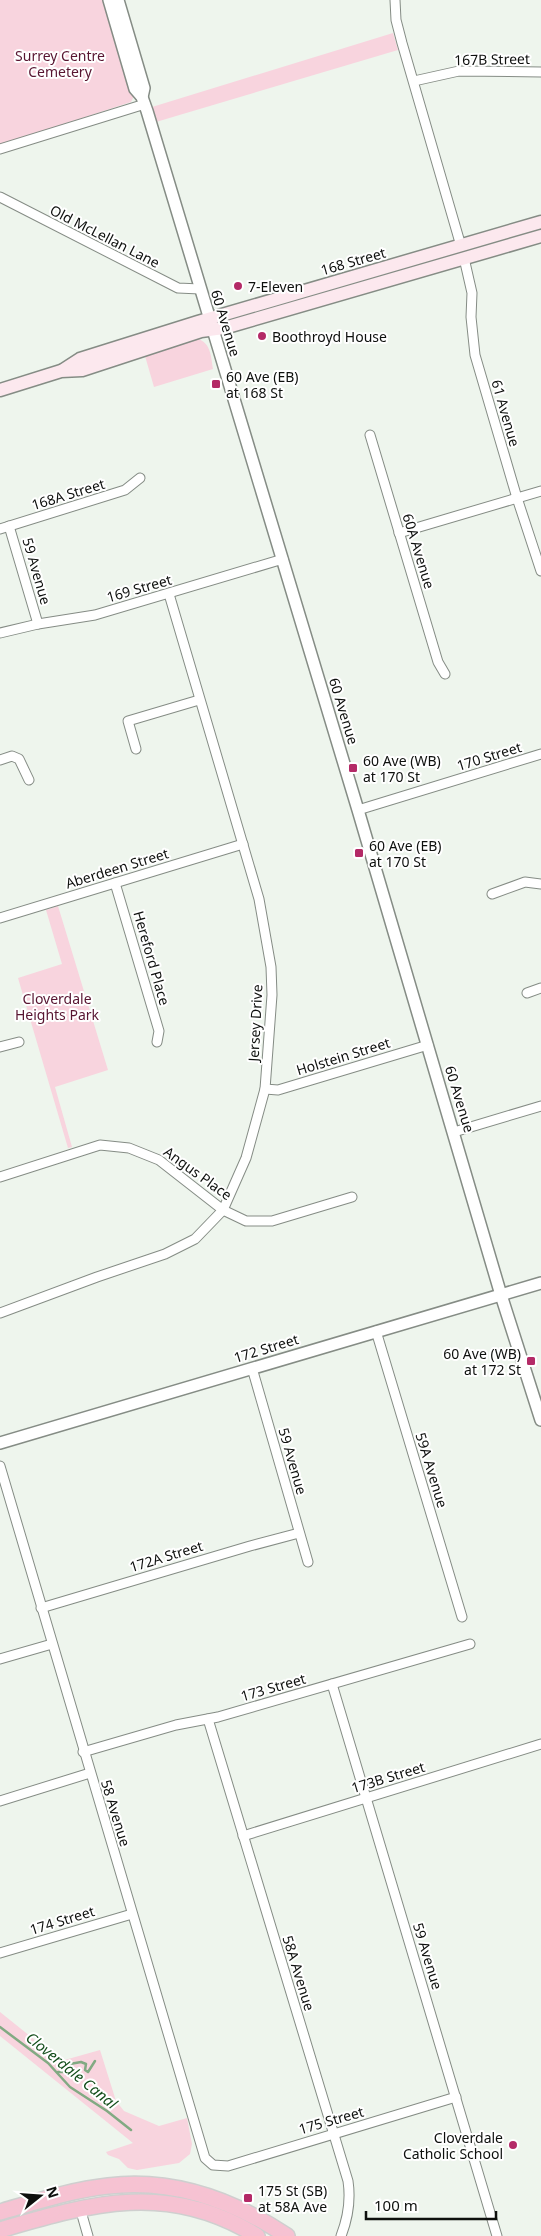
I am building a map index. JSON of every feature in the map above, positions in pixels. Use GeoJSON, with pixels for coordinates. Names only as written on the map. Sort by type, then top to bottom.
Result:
{"type":"FeatureCollection","features":[{"type":"Feature","properties":{"kind":"highway"},"geometry":{"type":"LineString","coordinates":[[0,2212],[80,2191],[108,2186],[154,2185],[194,2191],[226,2202],[250,2213],[287,2236]]}},
{"type":"Feature","properties":{"kind":"highway"},"geometry":{"type":"LineString","coordinates":[[0,2230],[80,2208],[131,2201],[175,2204],[219,2216],[257,2236]]}},
{"type":"Feature","properties":{"kind":"main road","name":"168 Street"},"geometry":{"type":"LineString","coordinates":[[211,325],[383,282],[541,222]]}},
{"type":"Feature","properties":{"kind":"main road"},"geometry":{"type":"LineString","coordinates":[[462,252],[541,226]]}},
{"type":"Feature","properties":{"kind":"main road","name":"168 Street"},"geometry":{"type":"LineString","coordinates":[[0,390],[61,371],[82,370],[201,331],[211,325],[462,252],[541,236]]}},
{"type":"Feature","properties":{"kind":"street","name":"60 Avenue"},"geometry":{"type":"LineString","coordinates":[[109,0],[135,89],[144,100]]}},
{"type":"Feature","properties":{"kind":"street","name":"60 Avenue"},"geometry":{"type":"LineString","coordinates":[[118,0],[144,88],[144,100],[200,289],[358,810],[501,1294],[541,1420]]}},
{"type":"Feature","properties":{"kind":"street","name":"61 Avenue"},"geometry":{"type":"LineString","coordinates":[[395,0],[399,32],[472,293],[471,317],[475,355],[517,498],[541,571]]}},
{"type":"Feature","properties":{"kind":"street","name":"167B Street"},"geometry":{"type":"LineString","coordinates":[[414,81],[458,71],[541,72]]}},
{"type":"Feature","properties":{"kind":"street"},"geometry":{"type":"LineString","coordinates":[[0,149],[144,100]]}},
{"type":"Feature","properties":{"kind":"street","name":"Old McLellan Lane"},"geometry":{"type":"LineString","coordinates":[[0,197],[178,288],[200,289]]}},
{"type":"Feature","properties":{"kind":"street","name":"60A Avenue"},"geometry":{"type":"LineString","coordinates":[[370,435],[438,662],[445,674]]}},
{"type":"Feature","properties":{"kind":"street","name":"168A Street"},"geometry":{"type":"LineString","coordinates":[[5,528],[125,490],[140,478]]}},
{"type":"Feature","properties":{"kind":"street"},"geometry":{"type":"LineString","coordinates":[[399,533],[541,491]]}},
{"type":"Feature","properties":{"kind":"street","name":"59 Avenue"},"geometry":{"type":"LineString","coordinates":[[5,528],[38,624]]}},
{"type":"Feature","properties":{"kind":"street","name":"169 Street"},"geometry":{"type":"LineString","coordinates":[[0,633],[38,624],[95,615],[282,559]]}},
{"type":"Feature","properties":{"kind":"street","name":"Jersey Drive"},"geometry":{"type":"LineString","coordinates":[[0,1313],[97,1276],[165,1254],[195,1238],[224,1210],[246,1158],[265,1089],[272,995],[271,967],[259,900],[169,594]]}},
{"type":"Feature","properties":{"kind":"street"},"geometry":{"type":"LineString","coordinates":[[136,749],[128,721],[199,700]]}},
{"type":"Feature","properties":{"kind":"street","name":"170 Street"},"geometry":{"type":"LineString","coordinates":[[358,810],[541,754]]}},
{"type":"Feature","properties":{"kind":"street"},"geometry":{"type":"LineString","coordinates":[[0,760],[12,756],[19,759],[28,780]]}},
{"type":"Feature","properties":{"kind":"street","name":"Aberdeen Street"},"geometry":{"type":"LineString","coordinates":[[0,918],[243,844]]}},
{"type":"Feature","properties":{"kind":"street"},"geometry":{"type":"LineString","coordinates":[[492,894],[525,882],[541,884]]}},
{"type":"Feature","properties":{"kind":"street","name":"Hereford Place"},"geometry":{"type":"LineString","coordinates":[[115,883],[159,1031],[157,1042]]}},
{"type":"Feature","properties":{"kind":"street"},"geometry":{"type":"LineString","coordinates":[[527,993],[541,988]]}},
{"type":"Feature","properties":{"kind":"street"},"geometry":{"type":"LineString","coordinates":[[0,1047],[19,1042]]}},
{"type":"Feature","properties":{"kind":"street","name":"Holstein Street"},"geometry":{"type":"LineString","coordinates":[[265,1089],[278,1090],[428,1045]]}},
{"type":"Feature","properties":{"kind":"street"},"geometry":{"type":"LineString","coordinates":[[454,1132],[541,1106]]}},
{"type":"Feature","properties":{"kind":"street","name":"Angus Place"},"geometry":{"type":"LineString","coordinates":[[0,1177],[100,1145],[129,1148],[159,1160],[224,1210],[246,1221],[272,1221],[352,1198]]}},
{"type":"Feature","properties":{"kind":"street","name":"172 Street"},"geometry":{"type":"LineString","coordinates":[[0,1443],[541,1282]]}},
{"type":"Feature","properties":{"kind":"street","name":"59A Avenue"},"geometry":{"type":"LineString","coordinates":[[376,1331],[462,1617]]}},
{"type":"Feature","properties":{"kind":"street","name":"59 Avenue"},"geometry":{"type":"LineString","coordinates":[[252,1368],[308,1562]]}},
{"type":"Feature","properties":{"kind":"street","name":"58 Avenue"},"geometry":{"type":"LineString","coordinates":[[0,1466],[202,2150],[205,2158],[213,2165]]}},
{"type":"Feature","properties":{"kind":"street","name":"172A Street"},"geometry":{"type":"LineString","coordinates":[[41,1608],[299,1533]]}},
{"type":"Feature","properties":{"kind":"street"},"geometry":{"type":"LineString","coordinates":[[0,1659],[52,1644]]}},
{"type":"Feature","properties":{"kind":"street","name":"173 Street"},"geometry":{"type":"LineString","coordinates":[[83,1752],[176,1725],[208,1719],[470,1644]]}},
{"type":"Feature","properties":{"kind":"street","name":"59 Avenue"},"geometry":{"type":"LineString","coordinates":[[332,1684],[497,2236]]}},
{"type":"Feature","properties":{"kind":"street","name":"58A Avenue"},"geometry":{"type":"LineString","coordinates":[[208,1719],[334,2133],[349,2189],[348,2215],[341,2236]]}},
{"type":"Feature","properties":{"kind":"street","name":"173B Street"},"geometry":{"type":"LineString","coordinates":[[243,1836],[541,1744]]}},
{"type":"Feature","properties":{"kind":"street"},"geometry":{"type":"LineString","coordinates":[[0,1800],[90,1773]]}},
{"type":"Feature","properties":{"kind":"street","name":"174 Street"},"geometry":{"type":"LineString","coordinates":[[0,1953],[132,1914]]}},
{"type":"Feature","properties":{"kind":"street","name":"175 Street"},"geometry":{"type":"LineString","coordinates":[[213,2165],[228,2166],[456,2097]]}},
{"type":"Feature","properties":{"kind":"street"},"geometry":{"type":"LineString","coordinates":[[80,2208],[88,2236]]}},
{"type":"Feature","properties":{"kind":"green space","name":"Surrey Centre Cemetery"},"geometry":{"type":"Polygon","coordinates":[[[0,0],[104,0],[134,96],[131,102],[0,145],[0,0]]]}},
{"type":"Feature","properties":{"kind":"green space"},"geometry":{"type":"Polygon","coordinates":[[[393,33],[398,50],[156,122],[152,107],[393,33]]]}},
{"type":"Feature","properties":{"kind":"green space"},"geometry":{"type":"Polygon","coordinates":[[[198,339],[208,347],[213,369],[154,387],[145,356],[198,339]]]}},
{"type":"Feature","properties":{"kind":"green space","name":"Cloverdale Heights Park"},"geometry":{"type":"Polygon","coordinates":[[[58,906],[108,1070],[55,1087],[72,1147],[68,1148],[18,978],[62,964],[46,910],[58,906]]]}},
{"type":"Feature","properties":{"kind":"green space"},"geometry":{"type":"Polygon","coordinates":[[[0,2012],[61,2061],[100,2050],[116,2101],[124,2111],[159,2126],[187,2118],[192,2144],[190,2154],[179,2163],[137,2170],[128,2168],[119,2159],[108,2155],[106,2152],[133,2143],[0,2036],[0,2012]]]}},
{"type":"Feature","properties":{"kind":"waterway","name":"Cloverdale Canal"},"geometry":{"type":"LineString","coordinates":[[0,2027],[48,2063],[70,2087],[107,2111],[131,2130]]}},
{"type":"Feature","properties":{"kind":"waterway"},"geometry":{"type":"LineString","coordinates":[[58,2072],[65,2072],[70,2064],[81,2062],[86,2064],[85,2070],[88,2072],[95,2061]]}},
{"type":"Feature","properties":{"kind":"place","name":"7-Eleven"},"geometry":{"type":"Point","coordinates":[238,286]}},
{"type":"Feature","properties":{"kind":"place","name":"Boothroyd House"},"geometry":{"type":"Point","coordinates":[262,336]}},
{"type":"Feature","properties":{"kind":"place","name":"60 Ave (EB) at 168 St"},"geometry":{"type":"Point","coordinates":[216,384]}},
{"type":"Feature","properties":{"kind":"place","name":"60 Ave (WB) at 170 St"},"geometry":{"type":"Point","coordinates":[353,768]}},
{"type":"Feature","properties":{"kind":"place","name":"60 Ave (EB) at 170 St"},"geometry":{"type":"Point","coordinates":[359,853]}},
{"type":"Feature","properties":{"kind":"place","name":"60 Ave (WB) at 172 St"},"geometry":{"type":"Point","coordinates":[531,1361]}},
{"type":"Feature","properties":{"kind":"place","name":"Cloverdale Catholic School"},"geometry":{"type":"Point","coordinates":[513,2145]}},
{"type":"Feature","properties":{"kind":"place","name":"175 St (SB) at 58A Ave"},"geometry":{"type":"Point","coordinates":[248,2198]}}]}
